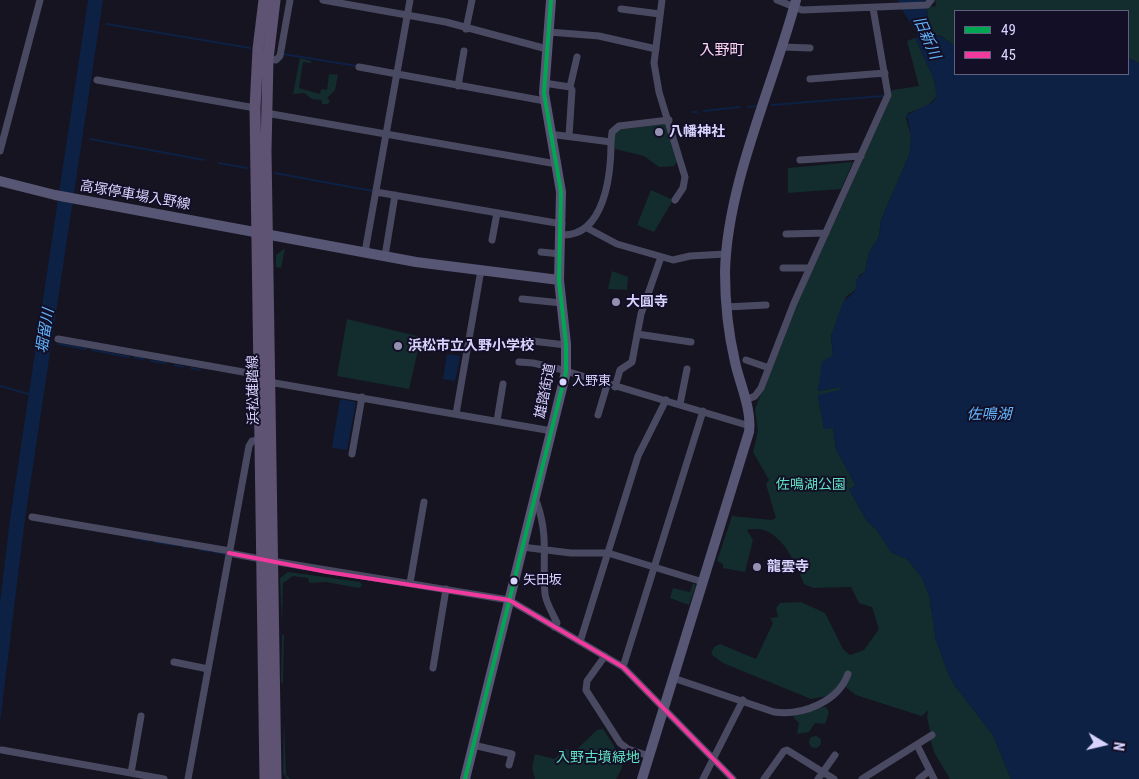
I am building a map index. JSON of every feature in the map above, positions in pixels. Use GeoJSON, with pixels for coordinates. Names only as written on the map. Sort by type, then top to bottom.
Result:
{"type":"FeatureCollection","features":[{"type":"Feature","properties":{"kind":"main road","name":"浜松雄踏線"},"geometry":{"type":"LineString","coordinates":[[263,233],[256,108],[257,58],[264,0]]}},
{"type":"Feature","properties":{"kind":"main road","name":"浜松雄踏線"},"geometry":{"type":"LineString","coordinates":[[265,779],[267,560],[263,233],[268,59],[275,0]]}},
{"type":"Feature","properties":{"kind":"main road","name":"浜松雄踏線"},"geometry":{"type":"LineString","coordinates":[[264,378],[260,440],[276,779]]}},
{"type":"Feature","properties":{"kind":"street"},"geometry":{"type":"LineString","coordinates":[[0,152],[40,0]]}},
{"type":"Feature","properties":{"kind":"street"},"geometry":{"type":"LineString","coordinates":[[268,59],[276,60],[280,56],[290,0]]}},
{"type":"Feature","properties":{"kind":"street"},"geometry":{"type":"LineString","coordinates":[[323,0],[446,22],[466,29],[547,49]]}},
{"type":"Feature","properties":{"kind":"street"},"geometry":{"type":"LineString","coordinates":[[365,252],[410,0]]}},
{"type":"Feature","properties":{"kind":"street"},"geometry":{"type":"LineString","coordinates":[[466,29],[472,0]]}},
{"type":"Feature","properties":{"kind":"street","name":"雄踏街道"},"geometry":{"type":"LineString","coordinates":[[465,779],[566,372],[566,345],[559,280],[562,224],[561,192],[545,101],[544,83],[551,0]]}},
{"type":"Feature","properties":{"kind":"street"},"geometry":{"type":"LineString","coordinates":[[662,0],[654,63],[659,92],[685,177],[683,188],[675,200]]}},
{"type":"Feature","properties":{"kind":"street"},"geometry":{"type":"LineString","coordinates":[[777,0],[795,4],[802,10],[873,8],[929,2]]}},
{"type":"Feature","properties":{"kind":"street"},"geometry":{"type":"LineString","coordinates":[[820,10],[822,0]]}},
{"type":"Feature","properties":{"kind":"street"},"geometry":{"type":"LineString","coordinates":[[642,779],[750,426],[746,400],[733,353],[726,307],[726,254],[736,197],[795,4]]}},
{"type":"Feature","properties":{"kind":"street"},"geometry":{"type":"LineString","coordinates":[[746,400],[759,393],[810,268],[888,95],[873,8]]}},
{"type":"Feature","properties":{"kind":"street"},"geometry":{"type":"LineString","coordinates":[[621,9],[660,14]]}},
{"type":"Feature","properties":{"kind":"street"},"geometry":{"type":"LineString","coordinates":[[549,32],[599,36],[656,49]]}},
{"type":"Feature","properties":{"kind":"street"},"geometry":{"type":"LineString","coordinates":[[782,47],[810,48]]}},
{"type":"Feature","properties":{"kind":"street"},"geometry":{"type":"LineString","coordinates":[[458,86],[464,51]]}},
{"type":"Feature","properties":{"kind":"street"},"geometry":{"type":"LineString","coordinates":[[569,136],[572,102],[570,87],[577,57]]}},
{"type":"Feature","properties":{"kind":"street"},"geometry":{"type":"LineString","coordinates":[[359,67],[545,101]]}},
{"type":"Feature","properties":{"kind":"street"},"geometry":{"type":"LineString","coordinates":[[810,79],[885,73]]}},
{"type":"Feature","properties":{"kind":"street"},"geometry":{"type":"LineString","coordinates":[[97,80],[256,108]]}},
{"type":"Feature","properties":{"kind":"street"},"geometry":{"type":"LineString","coordinates":[[544,83],[570,87]]}},
{"type":"Feature","properties":{"kind":"street"},"geometry":{"type":"LineString","coordinates":[[266,113],[551,163],[557,162]]}},
{"type":"Feature","properties":{"kind":"street"},"geometry":{"type":"LineString","coordinates":[[561,236],[568,236],[587,228],[595,218],[605,189],[611,159],[612,132],[619,126],[669,120]]}},
{"type":"Feature","properties":{"kind":"street"},"geometry":{"type":"LineString","coordinates":[[551,136],[569,136],[611,142]]}},
{"type":"Feature","properties":{"kind":"street"},"geometry":{"type":"LineString","coordinates":[[800,160],[861,156]]}},
{"type":"Feature","properties":{"kind":"street","name":"高塚停車場入野線"},"geometry":{"type":"LineString","coordinates":[[0,181],[55,195],[385,256],[559,280]]}},
{"type":"Feature","properties":{"kind":"street"},"geometry":{"type":"LineString","coordinates":[[376,192],[562,224]]}},
{"type":"Feature","properties":{"kind":"street"},"geometry":{"type":"LineString","coordinates":[[385,256],[395,195]]}},
{"type":"Feature","properties":{"kind":"street"},"geometry":{"type":"LineString","coordinates":[[492,240],[496,214]]}},
{"type":"Feature","properties":{"kind":"street"},"geometry":{"type":"LineString","coordinates":[[587,228],[617,244],[677,260],[690,256],[726,254]]}},
{"type":"Feature","properties":{"kind":"street"},"geometry":{"type":"LineString","coordinates":[[786,234],[826,233]]}},
{"type":"Feature","properties":{"kind":"street"},"geometry":{"type":"LineString","coordinates":[[541,252],[560,254]]}},
{"type":"Feature","properties":{"kind":"street"},"geometry":{"type":"LineString","coordinates":[[598,415],[620,370],[632,362],[641,314],[661,257]]}},
{"type":"Feature","properties":{"kind":"street"},"geometry":{"type":"LineString","coordinates":[[783,268],[810,268]]}},
{"type":"Feature","properties":{"kind":"street"},"geometry":{"type":"LineString","coordinates":[[456,414],[481,270]]}},
{"type":"Feature","properties":{"kind":"street"},"geometry":{"type":"LineString","coordinates":[[522,299],[562,303]]}},
{"type":"Feature","properties":{"kind":"street"},"geometry":{"type":"LineString","coordinates":[[726,307],[766,305]]}},
{"type":"Feature","properties":{"kind":"street"},"geometry":{"type":"LineString","coordinates":[[637,334],[691,342]]}},
{"type":"Feature","properties":{"kind":"street"},"geometry":{"type":"LineString","coordinates":[[58,339],[552,431]]}},
{"type":"Feature","properties":{"kind":"street"},"geometry":{"type":"LineString","coordinates":[[523,340],[566,345]]}},
{"type":"Feature","properties":{"kind":"street"},"geometry":{"type":"LineString","coordinates":[[746,360],[769,368]]}},
{"type":"Feature","properties":{"kind":"street"},"geometry":{"type":"LineString","coordinates":[[519,362],[533,363],[566,372],[750,426]]}},
{"type":"Feature","properties":{"kind":"street"},"geometry":{"type":"LineString","coordinates":[[680,404],[687,370]]}},
{"type":"Feature","properties":{"kind":"street"},"geometry":{"type":"LineString","coordinates":[[497,421],[503,384]]}},
{"type":"Feature","properties":{"kind":"street"},"geometry":{"type":"LineString","coordinates":[[352,454],[362,397]]}},
{"type":"Feature","properties":{"kind":"street"},"geometry":{"type":"LineString","coordinates":[[580,642],[640,452],[657,422],[666,400]]}},
{"type":"Feature","properties":{"kind":"street"},"geometry":{"type":"LineString","coordinates":[[623,667],[703,411]]}},
{"type":"Feature","properties":{"kind":"street"},"geometry":{"type":"LineString","coordinates":[[188,779],[250,443],[260,440]]}},
{"type":"Feature","properties":{"kind":"street"},"geometry":{"type":"LineString","coordinates":[[410,583],[424,502]]}},
{"type":"Feature","properties":{"kind":"street"},"geometry":{"type":"LineString","coordinates":[[533,502],[538,503],[541,515],[546,551],[545,595],[557,623],[554,627]]}},
{"type":"Feature","properties":{"kind":"street"},"geometry":{"type":"LineString","coordinates":[[32,517],[230,552],[327,572],[410,583],[509,600],[623,667],[733,779]]}},
{"type":"Feature","properties":{"kind":"street"},"geometry":{"type":"LineString","coordinates":[[522,547],[546,551],[608,553],[703,582]]}},
{"type":"Feature","properties":{"kind":"street"},"geometry":{"type":"LineString","coordinates":[[433,668],[446,589]]}},
{"type":"Feature","properties":{"kind":"street"},"geometry":{"type":"LineString","coordinates":[[605,656],[586,681],[586,690],[620,743],[628,749],[649,756]]}},
{"type":"Feature","properties":{"kind":"street"},"geometry":{"type":"LineString","coordinates":[[174,662],[208,668]]}},
{"type":"Feature","properties":{"kind":"street"},"geometry":{"type":"LineString","coordinates":[[674,678],[774,712],[786,713],[829,700],[841,689],[848,674]]}},
{"type":"Feature","properties":{"kind":"street"},"geometry":{"type":"LineString","coordinates":[[703,779],[743,700]]}},
{"type":"Feature","properties":{"kind":"street"},"geometry":{"type":"LineString","coordinates":[[130,773],[141,716]]}},
{"type":"Feature","properties":{"kind":"street"},"geometry":{"type":"LineString","coordinates":[[862,779],[932,735]]}},
{"type":"Feature","properties":{"kind":"street"},"geometry":{"type":"LineString","coordinates":[[917,744],[934,779]]}},
{"type":"Feature","properties":{"kind":"street"},"geometry":{"type":"LineString","coordinates":[[473,745],[512,754],[509,765]]}},
{"type":"Feature","properties":{"kind":"street"},"geometry":{"type":"LineString","coordinates":[[2,750],[164,779]]}},
{"type":"Feature","properties":{"kind":"street"},"geometry":{"type":"LineString","coordinates":[[764,779],[784,751],[787,750],[834,779]]}},
{"type":"Feature","properties":{"kind":"street"},"geometry":{"type":"LineString","coordinates":[[818,779],[835,755]]}},
{"type":"Feature","properties":{"kind":"street"},"geometry":{"type":"LineString","coordinates":[[919,779],[930,770]]}},
{"type":"Feature","properties":{"kind":"green space"},"geometry":{"type":"Polygon","coordinates":[[[935,0],[1139,0],[1139,63],[1129,58],[1129,10],[954,10],[954,45],[941,36],[930,34],[927,7],[936,6],[935,0]]]}},
{"type":"Feature","properties":{"kind":"green space","name":"佐鳴湖公園"},"geometry":{"type":"Polygon","coordinates":[[[915,38],[934,79],[937,96],[927,106],[908,113],[906,119],[911,135],[910,153],[881,220],[879,237],[869,253],[865,272],[859,275],[856,289],[846,297],[831,336],[833,355],[821,378],[818,391],[840,387],[841,390],[818,396],[824,428],[833,428],[836,449],[856,486],[849,489],[867,521],[876,529],[891,552],[907,559],[922,578],[929,595],[936,640],[948,673],[955,686],[993,735],[1011,779],[950,779],[935,754],[930,739],[932,738],[927,718],[928,710],[922,716],[918,715],[856,695],[843,685],[827,696],[811,699],[723,663],[711,654],[714,647],[720,644],[756,659],[773,623],[770,618],[778,617],[776,608],[780,603],[801,602],[825,613],[843,649],[850,655],[864,650],[879,629],[872,607],[859,603],[851,587],[813,588],[804,584],[791,555],[777,538],[768,532],[758,529],[747,530],[753,540],[745,572],[723,568],[723,564],[717,561],[732,516],[772,520],[776,518],[766,484],[769,480],[753,452],[758,431],[755,409],[797,304],[892,90],[919,86],[907,41],[915,38]]]}},
{"type":"Feature","properties":{"kind":"green space"},"geometry":{"type":"Polygon","coordinates":[[[300,58],[311,61],[311,63],[303,62],[299,88],[320,94],[321,89],[327,90],[329,74],[338,75],[335,90],[327,98],[330,101],[328,104],[322,104],[322,100],[312,99],[304,93],[293,94],[300,58]]]}},
{"type":"Feature","properties":{"kind":"green space"},"geometry":{"type":"Polygon","coordinates":[[[667,124],[677,162],[674,166],[659,167],[644,156],[615,149],[613,142],[616,130],[667,124]]]}},
{"type":"Feature","properties":{"kind":"green space"},"geometry":{"type":"Polygon","coordinates":[[[853,162],[841,189],[788,193],[788,168],[853,162]]]}},
{"type":"Feature","properties":{"kind":"green space"},"geometry":{"type":"Polygon","coordinates":[[[651,190],[673,200],[654,232],[637,225],[651,190]]]}},
{"type":"Feature","properties":{"kind":"green space"},"geometry":{"type":"Polygon","coordinates":[[[285,248],[281,268],[276,267],[276,255],[285,248]]]}},
{"type":"Feature","properties":{"kind":"green space"},"geometry":{"type":"Polygon","coordinates":[[[612,271],[628,277],[627,290],[608,289],[612,271]]]}},
{"type":"Feature","properties":{"kind":"green space"},"geometry":{"type":"Polygon","coordinates":[[[347,319],[421,337],[409,389],[337,376],[347,319]]]}},
{"type":"Feature","properties":{"kind":"green space"},"geometry":{"type":"Polygon","coordinates":[[[288,572],[360,582],[362,585],[359,588],[326,582],[309,583],[308,578],[293,576],[283,583],[282,625],[280,578],[288,572]]]}},
{"type":"Feature","properties":{"kind":"green space"},"geometry":{"type":"Polygon","coordinates":[[[693,583],[696,585],[689,605],[670,598],[673,588],[690,592],[693,583]]]}},
{"type":"Feature","properties":{"kind":"green space"},"geometry":{"type":"Polygon","coordinates":[[[282,634],[284,636],[283,684],[281,682],[282,634]]]}},
{"type":"Feature","properties":{"kind":"green space"},"geometry":{"type":"Polygon","coordinates":[[[826,707],[829,712],[825,724],[815,723],[809,732],[797,734],[799,723],[794,718],[795,715],[826,707]]]}},
{"type":"Feature","properties":{"kind":"green space"},"geometry":{"type":"Polygon","coordinates":[[[284,719],[286,775],[290,779],[287,779],[283,773],[284,719]]]}},
{"type":"Feature","properties":{"kind":"green space","name":"入野古墳緑地"},"geometry":{"type":"Polygon","coordinates":[[[603,729],[622,758],[622,768],[616,779],[535,779],[532,768],[535,754],[554,759],[566,749],[575,751],[597,730],[603,729]]]}},
{"type":"Feature","properties":{"kind":"green space"},"geometry":{"type":"Polygon","coordinates":[[[813,736],[817,736],[821,742],[817,748],[813,748],[809,744],[809,740],[813,736]]]}},
{"type":"Feature","properties":{"kind":"water","name":"堀留川"},"geometry":{"type":"Polygon","coordinates":[[[88,0],[103,0],[25,519],[0,722],[0,603],[10,519],[88,0]]]}},
{"type":"Feature","properties":{"kind":"water","name":"佐鳴湖"},"geometry":{"type":"Polygon","coordinates":[[[898,0],[925,0],[930,34],[940,36],[954,45],[954,75],[1129,75],[1129,58],[1139,63],[1139,779],[1011,779],[993,735],[955,686],[948,673],[936,640],[929,595],[922,578],[907,559],[891,552],[876,529],[867,521],[849,489],[856,486],[836,449],[833,428],[824,429],[818,395],[840,390],[840,387],[818,391],[822,362],[833,355],[831,336],[843,302],[856,290],[856,279],[865,272],[869,253],[879,237],[881,220],[910,153],[911,135],[907,115],[933,102],[937,96],[934,79],[915,38],[918,37],[914,27],[902,10],[898,0]]]}},
{"type":"Feature","properties":{"kind":"water"},"geometry":{"type":"Polygon","coordinates":[[[447,354],[460,356],[455,381],[443,379],[447,354]]]}},
{"type":"Feature","properties":{"kind":"water"},"geometry":{"type":"Polygon","coordinates":[[[340,399],[356,402],[347,450],[332,448],[340,399]]]}},
{"type":"Feature","properties":{"kind":"waterway"},"geometry":{"type":"LineString","coordinates":[[107,24],[250,48]]}},
{"type":"Feature","properties":{"kind":"waterway"},"geometry":{"type":"LineString","coordinates":[[283,54],[357,66]]}},
{"type":"Feature","properties":{"kind":"waterway"},"geometry":{"type":"LineString","coordinates":[[772,105],[883,96]]}},
{"type":"Feature","properties":{"kind":"waterway"},"geometry":{"type":"LineString","coordinates":[[748,107],[756,106]]}},
{"type":"Feature","properties":{"kind":"waterway"},"geometry":{"type":"LineString","coordinates":[[704,111],[740,107]]}},
{"type":"Feature","properties":{"kind":"waterway"},"geometry":{"type":"LineString","coordinates":[[692,112],[697,112]]}},
{"type":"Feature","properties":{"kind":"waterway"},"geometry":{"type":"LineString","coordinates":[[90,139],[204,160]]}},
{"type":"Feature","properties":{"kind":"waterway"},"geometry":{"type":"LineString","coordinates":[[219,163],[247,168]]}},
{"type":"Feature","properties":{"kind":"waterway"},"geometry":{"type":"LineString","coordinates":[[275,173],[373,191]]}},
{"type":"Feature","properties":{"kind":"waterway","name":"堀留川"},"geometry":{"type":"LineString","coordinates":[[59,344],[86,349]]}},
{"type":"Feature","properties":{"kind":"waterway"},"geometry":{"type":"LineString","coordinates":[[92,350],[129,357]]}},
{"type":"Feature","properties":{"kind":"waterway"},"geometry":{"type":"LineString","coordinates":[[134,357],[143,359]]}},
{"type":"Feature","properties":{"kind":"waterway"},"geometry":{"type":"LineString","coordinates":[[151,361],[166,363]]}},
{"type":"Feature","properties":{"kind":"waterway"},"geometry":{"type":"LineString","coordinates":[[175,365],[183,367]]}},
{"type":"Feature","properties":{"kind":"waterway"},"geometry":{"type":"LineString","coordinates":[[191,368],[200,370]]}},
{"type":"Feature","properties":{"kind":"waterway"},"geometry":{"type":"LineString","coordinates":[[0,386],[32,395]]}},
{"type":"Feature","properties":{"kind":"waterway"},"geometry":{"type":"LineString","coordinates":[[134,538],[149,541]]}},
{"type":"Feature","properties":{"kind":"waterway"},"geometry":{"type":"LineString","coordinates":[[155,542],[175,545]]}},
{"type":"Feature","properties":{"kind":"waterway"},"geometry":{"type":"LineString","coordinates":[[183,547],[188,547]]}},
{"type":"Feature","properties":{"kind":"waterway"},"geometry":{"type":"LineString","coordinates":[[200,550],[210,551]]}},
{"type":"Feature","properties":{"kind":"waterway"},"geometry":{"type":"LineString","coordinates":[[214,552],[225,554]]}},
{"type":"Feature","properties":{"kind":"transit line","name":"49"},"geometry":{"type":"LineString","coordinates":[[465,779],[566,372],[566,344],[559,280],[561,192],[544,93],[551,0]]}},
{"type":"Feature","properties":{"kind":"transit line","name":"45"},"geometry":{"type":"LineString","coordinates":[[229,553],[327,572],[509,600],[623,667],[733,779]]}},
{"type":"Feature","properties":{"kind":"place","name":"八幡神社"},"geometry":{"type":"Point","coordinates":[659,132]}},
{"type":"Feature","properties":{"kind":"place","name":"大圓寺"},"geometry":{"type":"Point","coordinates":[616,302]}},
{"type":"Feature","properties":{"kind":"place","name":"浜松市立入野小学校"},"geometry":{"type":"Point","coordinates":[398,346]}},
{"type":"Feature","properties":{"kind":"place","name":"入野東"},"geometry":{"type":"Point","coordinates":[563,382]}},
{"type":"Feature","properties":{"kind":"place","name":"龍雲寺"},"geometry":{"type":"Point","coordinates":[757,567]}},
{"type":"Feature","properties":{"kind":"place","name":"矢田坂"},"geometry":{"type":"Point","coordinates":[514,581]}},
{"type":"Feature","properties":{"kind":"district","name":"入野町"},"geometry":{"type":"Point","coordinates":[722,51]}},
{"type":"Feature","properties":{"kind":"water label","name":"旧新川"},"geometry":{"type":"Point","coordinates":[926,38]}}]}
